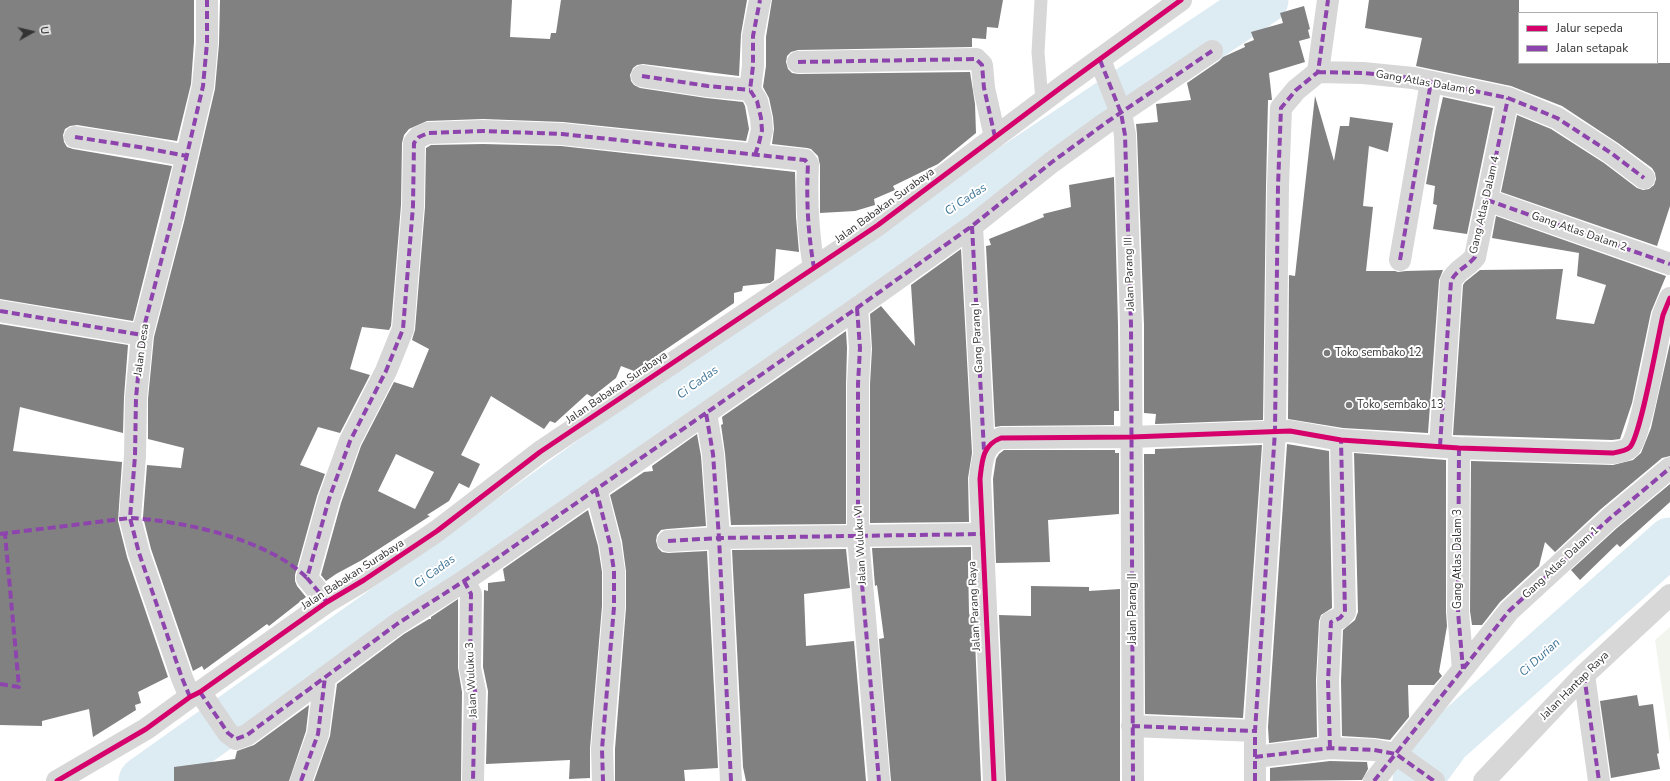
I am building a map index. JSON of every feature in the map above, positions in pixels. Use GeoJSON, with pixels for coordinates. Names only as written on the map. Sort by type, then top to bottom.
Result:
{"type":"FeatureCollection","features":[{"type":"Feature","properties":{"kind":"street","name":"Jalan Desa"},"geometry":{"type":"LineString","coordinates":[[207,0],[207,43],[203,86],[142,335],[136,398],[135,456],[130,518],[139,554],[182,678],[201,699],[228,734],[236,739],[247,735],[325,677]]}},
{"type":"Feature","properties":{"kind":"street"},"geometry":{"type":"LineString","coordinates":[[754,155],[762,130],[757,101],[750,90],[753,66],[753,36],[760,0]]}},
{"type":"Feature","properties":{"kind":"street","name":"Jalan Babakan Surabaya"},"geometry":{"type":"LineString","coordinates":[[57,781],[201,699],[327,602],[364,580],[437,531],[540,452],[878,225],[1042,101],[1181,0]]}},
{"type":"Feature","properties":{"kind":"street"},"geometry":{"type":"LineString","coordinates":[[1255,781],[1255,731],[1274,431],[1278,186],[1281,108],[1296,90],[1318,72],[1328,0]]}},
{"type":"Feature","properties":{"kind":"street"},"geometry":{"type":"LineString","coordinates":[[301,781],[318,734],[325,677],[397,624],[464,581],[857,308],[972,226],[1119,109],[1212,51]]}},
{"type":"Feature","properties":{"kind":"street"},"geometry":{"type":"LineString","coordinates":[[798,62],[976,59],[982,65],[984,88],[995,137]]}},
{"type":"Feature","properties":{"kind":"street","name":"Jalan Parang III"},"geometry":{"type":"LineString","coordinates":[[1100,60],[1119,109],[1125,135],[1131,324],[1132,437]]}},
{"type":"Feature","properties":{"kind":"street","name":"Gang Atlas Dalam 6"},"geometry":{"type":"LineString","coordinates":[[1318,72],[1363,73],[1413,78],[1508,98],[1557,118],[1611,153],[1644,178]]}},
{"type":"Feature","properties":{"kind":"street"},"geometry":{"type":"LineString","coordinates":[[642,76],[708,86],[750,90]]}},
{"type":"Feature","properties":{"kind":"street"},"geometry":{"type":"LineString","coordinates":[[1400,260],[1431,82]]}},
{"type":"Feature","properties":{"kind":"street","name":"Gang Atlas Dalam 4"},"geometry":{"type":"LineString","coordinates":[[1450,447],[1451,280],[1455,272],[1468,265],[1475,257],[1508,98]]}},
{"type":"Feature","properties":{"kind":"street"},"geometry":{"type":"LineString","coordinates":[[327,602],[307,578],[329,499],[350,441],[386,371],[403,329],[413,206],[415,140],[418,137],[428,133],[483,130],[562,134],[805,160],[807,162],[806,197],[808,236],[814,268]]}},
{"type":"Feature","properties":{"kind":"street"},"geometry":{"type":"LineString","coordinates":[[75,138],[145,148],[187,156]]}},
{"type":"Feature","properties":{"kind":"street","name":"Gang Atlas Dalam 2"},"geometry":{"type":"LineString","coordinates":[[1488,200],[1670,264]]}},
{"type":"Feature","properties":{"kind":"street","name":"Gang Parang I"},"geometry":{"type":"LineString","coordinates":[[972,226],[992,444]]}},
{"type":"Feature","properties":{"kind":"street"},"geometry":{"type":"LineString","coordinates":[[992,444],[1290,431],[1341,440],[1450,447],[1613,453],[1623,451],[1631,446],[1639,424],[1663,315],[1670,298]]}},
{"type":"Feature","properties":{"kind":"street","name":"Jalan Wuluku VI"},"geometry":{"type":"LineString","coordinates":[[857,308],[860,348],[858,384],[858,537],[879,781]]}},
{"type":"Feature","properties":{"kind":"street"},"geometry":{"type":"LineString","coordinates":[[0,311],[142,335]]}},
{"type":"Feature","properties":{"kind":"street"},"geometry":{"type":"LineString","coordinates":[[706,412],[713,454],[719,538],[731,781]]}},
{"type":"Feature","properties":{"kind":"street","name":"Jalan Parang II"},"geometry":{"type":"LineString","coordinates":[[1132,437],[1134,695],[1132,726],[1133,781]]}},
{"type":"Feature","properties":{"kind":"street"},"geometry":{"type":"LineString","coordinates":[[1330,748],[1328,682],[1331,622],[1340,618],[1344,612],[1341,440]]}},
{"type":"Feature","properties":{"kind":"street","name":"Jalan Parang Raya"},"geometry":{"type":"LineString","coordinates":[[992,444],[980,479],[994,781]]}},
{"type":"Feature","properties":{"kind":"street","name":"Gang Atlas Dalam 3"},"geometry":{"type":"LineString","coordinates":[[1450,447],[1458,612],[1463,669]]}},
{"type":"Feature","properties":{"kind":"street","name":"Gang Atlas Dalam 1"},"geometry":{"type":"LineString","coordinates":[[1374,781],[1403,758],[1463,669],[1509,612],[1609,519],[1670,468]]}},
{"type":"Feature","properties":{"kind":"street"},"geometry":{"type":"LineString","coordinates":[[596,489],[610,544],[614,578],[614,607],[602,749],[603,781]]}},
{"type":"Feature","properties":{"kind":"street"},"geometry":{"type":"LineString","coordinates":[[668,541],[719,538],[982,534]]}},
{"type":"Feature","properties":{"kind":"street","name":"Jalan Wuluku 3"},"geometry":{"type":"LineString","coordinates":[[464,581],[471,594],[470,668],[474,691],[473,781]]}},
{"type":"Feature","properties":{"kind":"street","name":"Jalan Hantap Raya"},"geometry":{"type":"LineString","coordinates":[[1484,781],[1584,675],[1670,595]]}},
{"type":"Feature","properties":{"kind":"street"},"geometry":{"type":"LineString","coordinates":[[1584,675],[1599,781]]}},
{"type":"Feature","properties":{"kind":"street"},"geometry":{"type":"LineString","coordinates":[[1132,726],[1255,731]]}},
{"type":"Feature","properties":{"kind":"street"},"geometry":{"type":"LineString","coordinates":[[1255,757],[1330,748],[1374,750],[1403,758],[1434,781]]}},
{"type":"Feature","properties":{"kind":"lane"},"geometry":{"type":"LineString","coordinates":[[1041,0],[1038,52],[1042,101]]}},
{"type":"Feature","properties":{"kind":"shaded area"},"geometry":{"type":"Polygon","coordinates":[[[1670,627],[1670,743],[1655,640],[1670,627]]]}},
{"type":"Feature","properties":{"kind":"building"},"geometry":{"type":"Polygon","coordinates":[[[0,0],[194,0],[194,42],[191,84],[177,141],[77,125],[70,126],[65,129],[63,135],[64,142],[67,147],[73,149],[172,166],[133,321],[0,299],[0,0]]]}},
{"type":"Feature","properties":{"kind":"building"},"geometry":{"type":"Polygon","coordinates":[[[220,0],[512,0],[510,37],[550,39],[551,33],[556,33],[561,0],[747,0],[741,34],[739,76],[643,64],[637,65],[633,68],[630,75],[631,81],[634,85],[640,88],[743,102],[749,129],[746,141],[563,122],[483,119],[427,121],[409,129],[404,135],[402,143],[401,205],[391,326],[389,330],[362,327],[350,369],[370,375],[340,433],[318,427],[300,465],[325,474],[317,496],[295,575],[297,586],[306,597],[269,626],[267,624],[204,670],[202,666],[193,671],[151,549],[143,517],[147,465],[181,468],[184,448],[148,439],[148,399],[154,337],[184,222],[215,89],[219,44],[220,0]]]}},
{"type":"Feature","properties":{"kind":"building"},"geometry":{"type":"Polygon","coordinates":[[[772,0],[1003,0],[998,28],[987,27],[986,39],[972,38],[972,47],[798,50],[791,52],[787,56],[786,62],[788,69],[792,73],[798,74],[970,72],[975,104],[976,133],[938,164],[893,186],[895,190],[874,199],[875,205],[855,211],[820,213],[820,165],[818,156],[811,149],[772,144],[774,129],[773,117],[769,98],[763,87],[766,66],[766,37],[772,0]]]}},
{"type":"Feature","properties":{"kind":"building"},"geometry":{"type":"Polygon","coordinates":[[[1369,0],[1519,0],[1518,64],[1670,63],[1670,206],[1657,246],[1501,192],[1517,115],[1551,129],[1604,163],[1637,188],[1643,190],[1649,189],[1654,185],[1656,179],[1652,168],[1618,143],[1562,106],[1511,86],[1416,66],[1422,38],[1365,28],[1369,0]]]}},
{"type":"Feature","properties":{"kind":"building"},"geometry":{"type":"Polygon","coordinates":[[[1304,6],[1310,29],[1308,30],[1310,38],[1299,41],[1305,62],[1269,73],[1272,100],[1268,100],[1263,420],[1155,424],[1156,414],[1144,413],[1144,325],[1136,124],[1158,122],[1156,104],[1191,100],[1187,83],[1223,57],[1245,47],[1244,44],[1254,40],[1251,32],[1283,23],[1280,13],[1304,6]]]}},
{"type":"Feature","properties":{"kind":"building"},"geometry":{"type":"Polygon","coordinates":[[[1315,96],[1334,161],[1340,126],[1349,126],[1350,117],[1393,123],[1388,152],[1369,146],[1363,206],[1373,207],[1366,271],[1398,272],[1443,270],[1439,280],[1428,433],[1343,428],[1288,419],[1289,275],[1295,276],[1315,96]]]}},
{"type":"Feature","properties":{"kind":"building"},"geometry":{"type":"Polygon","coordinates":[[[1443,97],[1493,108],[1467,234],[1433,229],[1437,205],[1433,204],[1435,186],[1426,184],[1443,97]]]}},
{"type":"Feature","properties":{"kind":"building"},"geometry":{"type":"Polygon","coordinates":[[[483,144],[561,146],[795,172],[796,217],[799,252],[776,249],[774,280],[770,283],[743,286],[742,291],[734,293],[734,303],[634,371],[621,366],[616,378],[592,397],[587,394],[555,423],[550,421],[544,429],[491,396],[461,455],[480,464],[469,488],[459,483],[449,501],[427,515],[430,516],[362,560],[326,581],[321,575],[341,503],[361,446],[394,382],[413,388],[429,349],[412,340],[415,330],[425,207],[426,148],[431,145],[483,144]],[[396,454],[378,491],[415,509],[434,472],[396,454]]]}},
{"type":"Feature","properties":{"kind":"building"},"geometry":{"type":"Polygon","coordinates":[[[1114,177],[1119,411],[1114,411],[1114,425],[995,427],[986,246],[991,245],[989,239],[1044,217],[1043,214],[1071,207],[1069,185],[1114,177]]]}},
{"type":"Feature","properties":{"kind":"building"},"geometry":{"type":"Polygon","coordinates":[[[1496,216],[1666,276],[1651,312],[1632,403],[1620,439],[1453,435],[1463,285],[1465,282],[1480,270],[1563,269],[1556,319],[1594,324],[1606,285],[1577,276],[1579,253],[1492,238],[1496,216]]]}},
{"type":"Feature","properties":{"kind":"building"},"geometry":{"type":"Polygon","coordinates":[[[961,249],[972,453],[968,478],[969,522],[870,523],[870,384],[872,349],[870,314],[881,306],[915,346],[911,285],[961,249]]]}},
{"type":"Feature","properties":{"kind":"building"},"geometry":{"type":"Polygon","coordinates":[[[0,324],[128,345],[123,433],[20,407],[13,451],[122,462],[118,521],[127,557],[168,677],[138,692],[141,703],[135,705],[136,710],[93,737],[89,709],[42,721],[42,726],[0,725],[0,324]]]}},
{"type":"Feature","properties":{"kind":"building"},"geometry":{"type":"Polygon","coordinates":[[[846,331],[846,524],[731,525],[721,425],[723,424],[722,417],[846,331]]]}},
{"type":"Feature","properties":{"kind":"building"},"geometry":{"type":"Polygon","coordinates":[[[1670,343],[1670,456],[1662,458],[1601,509],[1555,552],[1545,542],[1539,566],[1500,602],[1482,625],[1472,625],[1470,611],[1471,461],[1613,465],[1633,460],[1641,453],[1651,428],[1670,343]]]}},
{"type":"Feature","properties":{"kind":"building"},"geometry":{"type":"Polygon","coordinates":[[[697,434],[701,456],[706,526],[661,530],[657,535],[656,541],[658,548],[662,552],[707,551],[718,768],[684,770],[685,781],[615,781],[615,749],[626,608],[626,571],[622,541],[610,495],[644,472],[653,471],[652,466],[697,434]]]}},
{"type":"Feature","properties":{"kind":"building"},"geometry":{"type":"Polygon","coordinates":[[[1287,444],[1329,451],[1332,608],[1321,615],[1319,621],[1316,680],[1317,737],[1269,743],[1268,727],[1287,444]]]}},
{"type":"Feature","properties":{"kind":"building"},"geometry":{"type":"Polygon","coordinates":[[[1262,445],[1243,718],[1145,714],[1144,454],[1155,454],[1155,449],[1262,445]]]}},
{"type":"Feature","properties":{"kind":"building"},"geometry":{"type":"Polygon","coordinates":[[[1004,450],[1115,450],[1115,453],[1119,453],[1119,514],[1048,520],[1050,562],[996,563],[993,479],[996,459],[1004,450]]]}},
{"type":"Feature","properties":{"kind":"building"},"geometry":{"type":"Polygon","coordinates":[[[1354,453],[1446,460],[1447,626],[1439,672],[1442,676],[1434,685],[1408,685],[1409,717],[1390,740],[1342,736],[1341,681],[1343,630],[1355,620],[1358,612],[1354,453]]]}},
{"type":"Feature","properties":{"kind":"building"},"geometry":{"type":"Polygon","coordinates":[[[1670,484],[1670,502],[1620,547],[1617,544],[1580,580],[1571,570],[1617,528],[1670,484]]]}},
{"type":"Feature","properties":{"kind":"building"},"geometry":{"type":"Polygon","coordinates":[[[588,510],[598,546],[602,572],[602,606],[590,748],[590,778],[569,779],[570,760],[486,764],[488,691],[483,667],[484,590],[488,591],[488,583],[505,581],[503,569],[588,510]]]}},
{"type":"Feature","properties":{"kind":"building"},"geometry":{"type":"Polygon","coordinates":[[[971,547],[971,563],[968,563],[969,613],[970,617],[974,617],[981,781],[891,781],[879,639],[884,638],[877,585],[875,586],[872,548],[971,547]]]}},
{"type":"Feature","properties":{"kind":"building"},"geometry":{"type":"Polygon","coordinates":[[[846,549],[850,588],[804,594],[806,646],[854,641],[866,781],[746,781],[743,767],[732,550],[846,549]]]}},
{"type":"Feature","properties":{"kind":"building"},"geometry":{"type":"Polygon","coordinates":[[[1031,586],[1089,587],[1089,591],[1120,589],[1120,781],[1006,781],[999,615],[1031,616],[1031,586]]]}},
{"type":"Feature","properties":{"kind":"building"},"geometry":{"type":"Polygon","coordinates":[[[458,599],[458,668],[462,692],[461,781],[314,781],[330,736],[337,684],[404,634],[431,619],[431,617],[458,599]]]}},
{"type":"Feature","properties":{"kind":"building"},"geometry":{"type":"Polygon","coordinates":[[[1637,695],[1639,706],[1653,704],[1659,753],[1657,754],[1660,769],[1611,778],[1600,701],[1637,695]]]}},
{"type":"Feature","properties":{"kind":"building"},"geometry":{"type":"Polygon","coordinates":[[[309,705],[306,731],[289,781],[174,781],[174,767],[235,759],[237,751],[254,745],[309,705]]]}},
{"type":"Feature","properties":{"kind":"building"},"geometry":{"type":"Polygon","coordinates":[[[1330,761],[1367,762],[1368,769],[1362,780],[1270,781],[1270,768],[1330,761]]]}},
{"type":"Feature","properties":{"kind":"waterway","name":"Ci Cadas"},"geometry":{"type":"LineString","coordinates":[[143,781],[467,551],[780,324],[1264,0]]}},
{"type":"Feature","properties":{"kind":"waterway","name":"Ci Durian"},"geometry":{"type":"LineString","coordinates":[[1417,781],[1446,741],[1670,542]]}},
{"type":"Feature","properties":{"kind":"marked path"},"geometry":{"type":"LineString","coordinates":[[190,697],[139,553],[130,518],[135,456],[136,398],[142,335],[172,219],[203,86],[207,43],[207,0]]}},
{"type":"Feature","properties":{"kind":"marked path"},"geometry":{"type":"LineString","coordinates":[[755,155],[762,130],[757,101],[750,90],[753,66],[753,36],[760,0]]}},
{"type":"Feature","properties":{"kind":"marked path"},"geometry":{"type":"LineString","coordinates":[[1255,781],[1255,731],[1275,431],[1278,186],[1281,108],[1296,90],[1318,72],[1328,0]]}},
{"type":"Feature","properties":{"kind":"marked path"},"geometry":{"type":"LineString","coordinates":[[731,781],[719,538],[713,454],[706,413],[972,226],[1052,162],[1107,122],[1212,51]]}},
{"type":"Feature","properties":{"kind":"marked path"},"geometry":{"type":"LineString","coordinates":[[798,62],[976,59],[982,65],[984,88],[995,137]]}},
{"type":"Feature","properties":{"kind":"marked path"},"geometry":{"type":"LineString","coordinates":[[1100,60],[1121,113],[1125,135],[1131,325],[1133,781]]}},
{"type":"Feature","properties":{"kind":"marked path"},"geometry":{"type":"LineString","coordinates":[[1318,72],[1363,73],[1413,78],[1508,98],[1557,118],[1611,153],[1644,178]]}},
{"type":"Feature","properties":{"kind":"marked path"},"geometry":{"type":"LineString","coordinates":[[642,76],[708,86],[750,90]]}},
{"type":"Feature","properties":{"kind":"marked path"},"geometry":{"type":"LineString","coordinates":[[1400,260],[1431,82]]}},
{"type":"Feature","properties":{"kind":"marked path"},"geometry":{"type":"LineString","coordinates":[[1440,446],[1451,281],[1453,277],[1475,257],[1508,98]]}},
{"type":"Feature","properties":{"kind":"marked path"},"geometry":{"type":"LineString","coordinates":[[327,602],[307,578],[329,499],[350,441],[386,371],[403,329],[413,206],[414,143],[419,137],[428,133],[483,131],[562,134],[805,160],[808,164],[808,216],[814,268]]}},
{"type":"Feature","properties":{"kind":"marked path"},"geometry":{"type":"LineString","coordinates":[[75,137],[187,156]]}},
{"type":"Feature","properties":{"kind":"marked path"},"geometry":{"type":"LineString","coordinates":[[1487,200],[1670,264]]}},
{"type":"Feature","properties":{"kind":"marked path"},"geometry":{"type":"LineString","coordinates":[[972,226],[984,451]]}},
{"type":"Feature","properties":{"kind":"marked path"},"geometry":{"type":"LineString","coordinates":[[857,308],[860,348],[858,384],[858,537],[879,781]]}},
{"type":"Feature","properties":{"kind":"marked path"},"geometry":{"type":"LineString","coordinates":[[0,311],[142,335]]}},
{"type":"Feature","properties":{"kind":"marked path"},"geometry":{"type":"LineString","coordinates":[[200,692],[228,733],[236,739],[247,735],[397,624],[464,581],[706,413]]}},
{"type":"Feature","properties":{"kind":"marked path"},"geometry":{"type":"LineString","coordinates":[[1330,748],[1328,681],[1331,622],[1340,618],[1345,612],[1341,440]]}},
{"type":"Feature","properties":{"kind":"marked path"},"geometry":{"type":"LineString","coordinates":[[1459,448],[1458,612],[1463,669]]}},
{"type":"Feature","properties":{"kind":"marked path"},"geometry":{"type":"LineString","coordinates":[[1374,781],[1509,611],[1609,519],[1670,468]]}},
{"type":"Feature","properties":{"kind":"marked path"},"geometry":{"type":"LineString","coordinates":[[596,489],[610,544],[614,571],[614,607],[602,749],[603,781]]}},
{"type":"Feature","properties":{"kind":"marked path"},"geometry":{"type":"LineString","coordinates":[[0,534],[130,518],[175,523],[224,534],[248,543],[290,564],[307,578]]}},
{"type":"Feature","properties":{"kind":"marked path"},"geometry":{"type":"LineString","coordinates":[[0,684],[19,687],[5,534]]}},
{"type":"Feature","properties":{"kind":"marked path"},"geometry":{"type":"LineString","coordinates":[[668,541],[719,538],[981,534]]}},
{"type":"Feature","properties":{"kind":"marked path"},"geometry":{"type":"LineString","coordinates":[[464,581],[471,594],[470,668],[475,691],[473,781]]}},
{"type":"Feature","properties":{"kind":"marked path"},"geometry":{"type":"LineString","coordinates":[[1584,675],[1599,781]]}},
{"type":"Feature","properties":{"kind":"marked path"},"geometry":{"type":"LineString","coordinates":[[301,781],[318,734],[325,677]]}},
{"type":"Feature","properties":{"kind":"marked path"},"geometry":{"type":"LineString","coordinates":[[1132,726],[1255,731]]}},
{"type":"Feature","properties":{"kind":"marked path"},"geometry":{"type":"LineString","coordinates":[[1255,757],[1330,748],[1374,750],[1396,754],[1434,781]]}},
{"type":"Feature","properties":{"kind":"cycle path"},"geometry":{"type":"LineString","coordinates":[[57,781],[146,729],[327,602],[364,580],[437,531],[540,452],[878,225],[1063,86],[1181,0]]}},
{"type":"Feature","properties":{"kind":"cycle path"},"geometry":{"type":"LineString","coordinates":[[994,781],[980,479],[984,455],[990,445],[995,441],[1001,438],[1132,437],[1290,431],[1341,440],[1459,448],[1620,452],[1630,447],[1639,424],[1663,315],[1670,298]]}},
{"type":"Feature","properties":{"kind":"place","name":"Toko sembako 12"},"geometry":{"type":"Point","coordinates":[1327,353]}},
{"type":"Feature","properties":{"kind":"place","name":"Toko sembako 13"},"geometry":{"type":"Point","coordinates":[1349,405]}}]}
